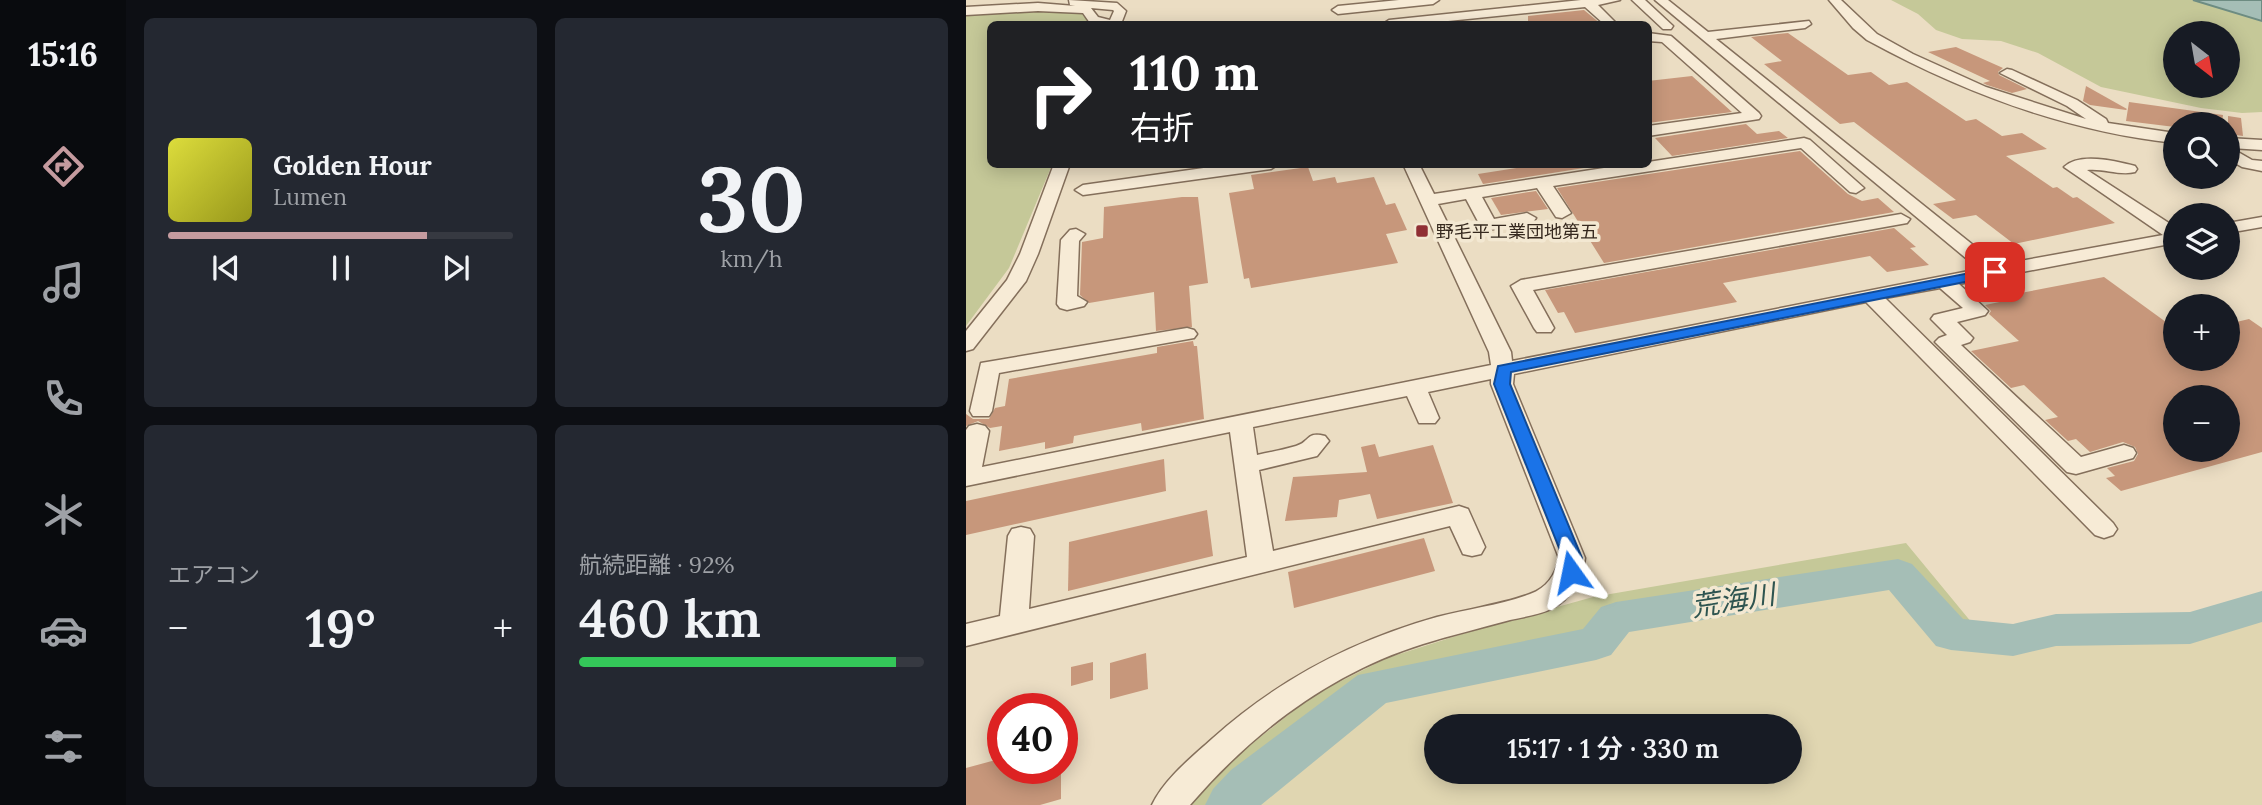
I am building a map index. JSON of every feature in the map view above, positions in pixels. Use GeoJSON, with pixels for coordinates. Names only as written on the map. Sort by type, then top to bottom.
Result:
{"type":"FeatureCollection","features":[{"type":"Feature","properties":{"kind":"street"},"geometry":{"type":"LineString","coordinates":[[1066,0],[1117,7],[1120,11],[1115,21]]}},
{"type":"Feature","properties":{"kind":"street"},"geometry":{"type":"LineString","coordinates":[[1344,21],[1336,5],[1433,0]]}},
{"type":"Feature","properties":{"kind":"street"},"geometry":{"type":"LineString","coordinates":[[1409,21],[1518,5],[1614,0]]}},
{"type":"Feature","properties":{"kind":"street"},"geometry":{"type":"LineString","coordinates":[[1637,0],[1667,26]]}},
{"type":"Feature","properties":{"kind":"street"},"geometry":{"type":"LineString","coordinates":[[1661,0],[1995,272]]}},
{"type":"Feature","properties":{"kind":"street"},"geometry":{"type":"LineString","coordinates":[[1835,0],[1857,25],[1872,37],[1984,93],[2038,112],[2104,128],[2163,136]]}},
{"type":"Feature","properties":{"kind":"street"},"geometry":{"type":"LineString","coordinates":[[1588,3],[1608,21]]}},
{"type":"Feature","properties":{"kind":"street"},"geometry":{"type":"LineString","coordinates":[[966,11],[1068,7],[1087,10],[1094,20],[1099,21]]}},
{"type":"Feature","properties":{"kind":"street"},"geometry":{"type":"LineString","coordinates":[[1706,36],[1805,24]]}},
{"type":"Feature","properties":{"kind":"street"},"geometry":{"type":"LineString","coordinates":[[1652,37],[1666,39],[1754,116],[1652,130]]}},
{"type":"Feature","properties":{"kind":"street"},"geometry":{"type":"LineString","coordinates":[[2007,73],[2092,114],[2100,119],[2104,128]]}},
{"type":"Feature","properties":{"kind":"street"},"geometry":{"type":"LineString","coordinates":[[1652,166],[1804,143],[1856,188]]}},
{"type":"Feature","properties":{"kind":"street"},"geometry":{"type":"LineString","coordinates":[[2240,144],[2262,145]]}},
{"type":"Feature","properties":{"kind":"street"},"geometry":{"type":"LineString","coordinates":[[2240,160],[2262,166]]}},
{"type":"Feature","properties":{"kind":"street"},"geometry":{"type":"LineString","coordinates":[[2129,169],[2102,163],[2072,167],[2163,229]]}},
{"type":"Feature","properties":{"kind":"street"},"geometry":{"type":"LineString","coordinates":[[966,345],[1016,281],[1029,254],[1061,168]]}},
{"type":"Feature","properties":{"kind":"street"},"geometry":{"type":"LineString","coordinates":[[1083,190],[1242,168]]}},
{"type":"Feature","properties":{"kind":"street"},"geometry":{"type":"LineString","coordinates":[[1168,805],[1201,767],[1234,737],[1299,689],[1379,647],[1540,602],[1565,582],[1571,572],[1572,558],[1502,384],[1500,352],[1413,168]]}},
{"type":"Feature","properties":{"kind":"street"},"geometry":{"type":"LineString","coordinates":[[1428,200],[1640,168]]}},
{"type":"Feature","properties":{"kind":"street"},"geometry":{"type":"LineString","coordinates":[[1542,183],[1562,213]]}},
{"type":"Feature","properties":{"kind":"street"},"geometry":{"type":"LineString","coordinates":[[1472,194],[1488,225],[1527,218]]}},
{"type":"Feature","properties":{"kind":"street"},"geometry":{"type":"LineString","coordinates":[[1544,328],[1521,286],[1901,219]]}},
{"type":"Feature","properties":{"kind":"street"},"geometry":{"type":"LineString","coordinates":[[2240,226],[2262,222]]}},
{"type":"Feature","properties":{"kind":"street"},"geometry":{"type":"LineString","coordinates":[[1076,234],[1070,240],[1067,304],[1077,302]]}},
{"type":"Feature","properties":{"kind":"street"},"geometry":{"type":"LineString","coordinates":[[1187,334],[989,368],[967,478],[1870,295],[2163,239]]}},
{"type":"Feature","properties":{"kind":"street"},"geometry":{"type":"LineString","coordinates":[[1944,281],[1978,311],[1941,319],[1963,338],[1946,342],[2076,466],[2124,453]]}},
{"type":"Feature","properties":{"kind":"street"},"geometry":{"type":"LineString","coordinates":[[1870,295],[2104,529]]}},
{"type":"Feature","properties":{"kind":"street"},"geometry":{"type":"LineString","coordinates":[[1415,387],[1427,418]]}},
{"type":"Feature","properties":{"kind":"street"},"geometry":{"type":"LineString","coordinates":[[1240,422],[1261,563]]}},
{"type":"Feature","properties":{"kind":"street"},"geometry":{"type":"LineString","coordinates":[[1246,465],[1308,451],[1317,441]]}},
{"type":"Feature","properties":{"kind":"street"},"geometry":{"type":"LineString","coordinates":[[966,635],[1460,515],[1472,547]]}},
{"type":"Feature","properties":{"kind":"street"},"geometry":{"type":"LineString","coordinates":[[1014,624],[1021,536]]}},
{"type":"Feature","properties":{"kind":"shaded area"},"geometry":{"type":"Polygon","coordinates":[[[1895,581],[1942,637],[2026,650],[2066,638],[2185,640],[2262,617],[2262,805],[1246,805],[1376,701],[1604,647],[1628,623],[1895,581]]]}},
{"type":"Feature","properties":{"kind":"green space"},"geometry":{"type":"Polygon","coordinates":[[[1891,0],[2262,0],[2262,112],[2242,113],[2201,108],[2101,87],[2038,53],[2001,41],[1962,39],[1936,30],[1918,14],[1891,0]]]}},
{"type":"Feature","properties":{"kind":"green space"},"geometry":{"type":"Polygon","coordinates":[[[1038,8],[1077,11],[1087,15],[1087,21],[987,21],[987,168],[1051,168],[1009,268],[966,326],[966,12],[1038,8]]]}},
{"type":"Feature","properties":{"kind":"green space"},"geometry":{"type":"Polygon","coordinates":[[[1906,543],[1972,623],[1953,624],[1900,567],[1611,613],[1589,637],[1370,685],[1242,779],[1219,805],[1189,805],[1233,759],[1313,695],[1387,658],[1593,597],[1906,543]]]}},
{"type":"Feature","properties":{"kind":"water"},"geometry":{"type":"Polygon","coordinates":[[[2193,0],[2262,0],[2262,21],[2193,0]]]}},
{"type":"Feature","properties":{"kind":"building"},"geometry":{"type":"Polygon","coordinates":[[[1584,10],[1597,21],[1528,21],[1528,16],[1584,10]]]}},
{"type":"Feature","properties":{"kind":"building"},"geometry":{"type":"Polygon","coordinates":[[[1788,33],[1848,75],[1871,72],[1889,85],[1907,82],[1966,121],[1976,119],[2002,136],[2022,133],[2047,149],[2006,156],[2053,188],[2057,187],[2073,198],[2077,197],[2115,223],[2014,244],[1976,215],[1953,219],[1933,204],[1956,200],[1854,122],[1840,124],[1764,64],[1782,61],[1751,37],[1788,33]]]}},
{"type":"Feature","properties":{"kind":"building"},"geometry":{"type":"Polygon","coordinates":[[[1956,47],[2003,68],[1998,72],[1999,75],[2027,89],[2012,93],[1987,85],[1983,83],[1990,81],[1928,52],[1956,47]]]}},
{"type":"Feature","properties":{"kind":"building"},"geometry":{"type":"Polygon","coordinates":[[[1692,76],[1732,112],[1652,122],[1652,81],[1692,76]]]}},
{"type":"Feature","properties":{"kind":"building"},"geometry":{"type":"Polygon","coordinates":[[[2086,86],[2127,109],[2090,105],[2083,101],[2086,86]]]}},
{"type":"Feature","properties":{"kind":"building"},"geometry":{"type":"Polygon","coordinates":[[[2129,102],[2201,112],[2163,112],[2163,126],[2126,121],[2129,102]]]}},
{"type":"Feature","properties":{"kind":"building"},"geometry":{"type":"Polygon","coordinates":[[[2240,118],[2241,118],[2243,136],[2240,136],[2240,118]]]}},
{"type":"Feature","properties":{"kind":"building"},"geometry":{"type":"Polygon","coordinates":[[[1746,124],[1757,134],[1779,131],[1788,138],[1672,156],[1655,138],[1746,124]]]}},
{"type":"Feature","properties":{"kind":"building"},"geometry":{"type":"Polygon","coordinates":[[[1800,151],[1848,194],[1862,201],[1878,198],[1894,212],[1604,263],[1557,188],[1800,151]]]}},
{"type":"Feature","properties":{"kind":"building"},"geometry":{"type":"Polygon","coordinates":[[[1308,168],[1313,181],[1335,177],[1337,183],[1374,177],[1386,205],[1395,203],[1407,230],[1386,234],[1398,263],[1251,288],[1249,278],[1244,279],[1229,193],[1254,189],[1251,175],[1308,168]]]}},
{"type":"Feature","properties":{"kind":"building"},"geometry":{"type":"Polygon","coordinates":[[[1517,168],[1584,168],[1483,184],[1478,174],[1517,168]]]}},
{"type":"Feature","properties":{"kind":"building"},"geometry":{"type":"Polygon","coordinates":[[[1536,191],[1548,209],[1501,215],[1491,198],[1536,191]]]}},
{"type":"Feature","properties":{"kind":"building"},"geometry":{"type":"Polygon","coordinates":[[[1198,197],[1208,283],[1189,286],[1192,327],[1156,331],[1154,292],[1089,303],[1080,295],[1082,242],[1103,238],[1104,207],[1198,197]]]}},
{"type":"Feature","properties":{"kind":"building"},"geometry":{"type":"Polygon","coordinates":[[[1894,228],[1916,247],[1910,248],[1929,265],[1887,272],[1870,256],[1723,283],[1737,302],[1575,333],[1564,312],[1558,313],[1545,290],[1894,228]]]}},
{"type":"Feature","properties":{"kind":"building"},"geometry":{"type":"Polygon","coordinates":[[[2104,277],[2163,320],[2163,371],[2240,371],[2240,321],[2249,319],[2262,328],[2262,452],[2240,458],[2240,385],[2163,385],[2163,462],[2226,462],[2121,491],[2106,478],[2115,476],[2107,468],[2134,461],[2138,454],[2135,447],[2123,442],[2090,452],[2076,439],[2068,441],[2045,420],[2058,417],[2024,385],[2011,388],[1971,351],[2019,341],[1989,314],[1991,311],[1985,305],[2014,299],[2010,295],[2104,277]]]}},
{"type":"Feature","properties":{"kind":"building"},"geometry":{"type":"Polygon","coordinates":[[[1193,341],[1194,346],[1197,346],[1204,419],[1142,431],[1141,423],[1074,436],[1073,443],[1045,449],[1045,442],[999,451],[1002,426],[990,428],[978,421],[966,426],[966,414],[973,419],[989,419],[995,408],[1005,406],[1009,379],[1157,353],[1157,347],[1193,341]]]}},
{"type":"Feature","properties":{"kind":"building"},"geometry":{"type":"Polygon","coordinates":[[[1375,444],[1379,457],[1433,445],[1453,503],[1377,519],[1370,494],[1339,500],[1337,517],[1285,521],[1293,477],[1367,472],[1361,447],[1375,444]]]}},
{"type":"Feature","properties":{"kind":"building"},"geometry":{"type":"Polygon","coordinates":[[[1164,459],[1166,491],[966,535],[966,501],[1164,459]]]}},
{"type":"Feature","properties":{"kind":"building"},"geometry":{"type":"Polygon","coordinates":[[[1207,510],[1213,556],[1068,591],[1069,542],[1207,510]]]}},
{"type":"Feature","properties":{"kind":"building"},"geometry":{"type":"Polygon","coordinates":[[[1424,538],[1435,571],[1294,608],[1288,572],[1424,538]]]}},
{"type":"Feature","properties":{"kind":"building"},"geometry":{"type":"Polygon","coordinates":[[[1146,653],[1148,689],[1110,699],[1110,663],[1146,653]]]}},
{"type":"Feature","properties":{"kind":"building"},"geometry":{"type":"Polygon","coordinates":[[[1093,662],[1093,680],[1071,686],[1071,667],[1093,662]]]}},
{"type":"Feature","properties":{"kind":"building"},"geometry":{"type":"Polygon","coordinates":[[[987,762],[987,784],[1061,784],[1061,799],[1040,805],[966,805],[966,768],[987,762]]]}},
{"type":"Feature","properties":{"kind":"waterway","name":"荒海川"},"geometry":{"type":"LineString","coordinates":[[1230,805],[1248,785],[1374,688],[1596,643],[1616,618],[1898,574],[1951,634],[2013,640],[2056,630],[2190,628],[2262,606]]}},
{"type":"Feature","properties":{"kind":"place","name":"野毛平工業団地第五"},"geometry":{"type":"Point","coordinates":[1422,231]}},
{"type":"Feature","properties":{"kind":"route"},"geometry":{"type":"LineString","coordinates":[[1571,572],[1572,558],[1502,384],[1503,369],[1995,272]]}}]}
